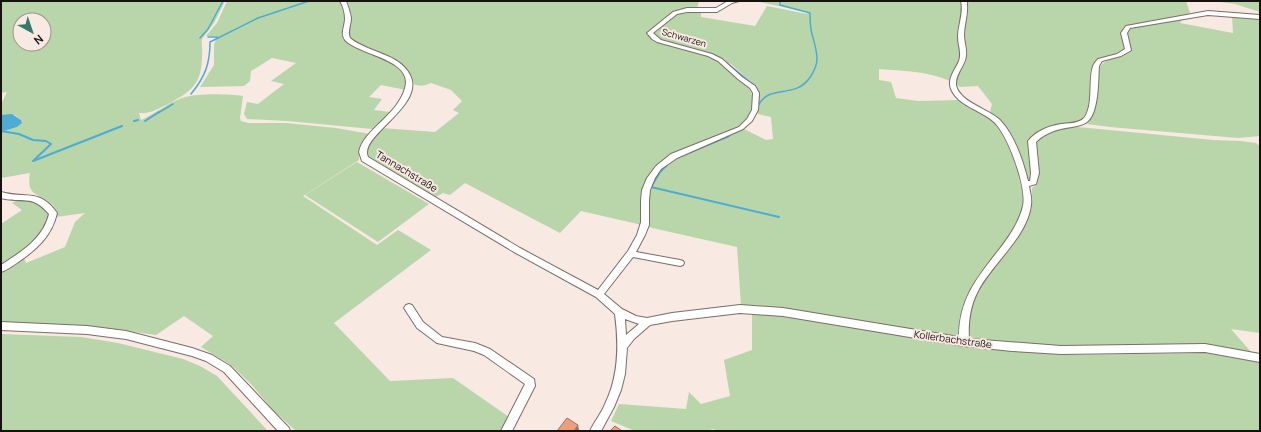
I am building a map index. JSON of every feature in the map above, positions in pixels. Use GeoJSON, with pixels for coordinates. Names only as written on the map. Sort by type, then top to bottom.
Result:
{"type":"FeatureCollection","features":[{"type":"Feature","properties":{"kind":"street","name":"Tannachstraße"},"geometry":{"type":"LineString","coordinates":[[343,1],[347,10],[347,38],[358,46],[393,61],[405,71],[410,83],[407,96],[367,141],[362,149],[363,156],[517,250],[599,294],[619,312],[634,319],[648,322]]}},
{"type":"Feature","properties":{"kind":"street","name":"Schwarzen"},"geometry":{"type":"LineString","coordinates":[[631,254],[644,225],[646,216],[645,197],[648,183],[664,161],[740,128],[750,120],[755,110],[756,93],[753,87],[740,78],[720,60],[710,55],[659,41],[650,33],[675,13],[687,10],[717,10],[730,2],[736,1]]}},
{"type":"Feature","properties":{"kind":"street"},"geometry":{"type":"LineString","coordinates":[[964,1],[961,33],[963,53],[952,80],[954,90],[959,97],[985,112],[998,122],[1008,135],[1027,191],[1027,205],[1021,222],[1010,241],[975,288],[968,302],[963,327],[964,342]]}},
{"type":"Feature","properties":{"kind":"street"},"geometry":{"type":"LineString","coordinates":[[1025,185],[1033,182],[1035,173],[1032,141],[1037,136],[1048,130],[1062,126],[1077,125],[1086,120],[1091,111],[1096,66],[1100,60],[1119,55],[1128,50],[1124,33],[1125,30],[1133,25],[1171,20],[1212,12],[1260,17]]}},
{"type":"Feature","properties":{"kind":"street"},"geometry":{"type":"LineString","coordinates":[[1,195],[13,199],[32,197],[47,205],[53,213],[49,227],[37,242],[1,269]]}},
{"type":"Feature","properties":{"kind":"street"},"geometry":{"type":"LineString","coordinates":[[599,294],[631,254],[680,264]]}},
{"type":"Feature","properties":{"kind":"street"},"geometry":{"type":"LineString","coordinates":[[409,308],[420,324],[440,340],[475,347],[486,352],[530,382],[530,386],[506,431]]}},
{"type":"Feature","properties":{"kind":"street","name":"Kollerbachstraße"},"geometry":{"type":"LineString","coordinates":[[648,322],[721,310],[740,309],[776,311],[964,342],[1061,350],[1205,348],[1260,358]]}},
{"type":"Feature","properties":{"kind":"street"},"geometry":{"type":"LineString","coordinates":[[595,431],[608,411],[616,391],[623,346],[619,312]]}},
{"type":"Feature","properties":{"kind":"street"},"geometry":{"type":"LineString","coordinates":[[623,346],[631,336],[648,322]]}},
{"type":"Feature","properties":{"kind":"street"},"geometry":{"type":"LineString","coordinates":[[1,326],[87,330],[126,335],[192,352],[209,358],[227,369],[286,431]]}},
{"type":"Feature","properties":{"kind":"green space"},"geometry":{"type":"Polygon","coordinates":[[[1,1],[225,1],[214,23],[202,39],[202,65],[198,80],[194,86],[168,104],[151,112],[139,113],[141,120],[171,103],[189,96],[212,94],[229,95],[243,96],[240,118],[241,121],[248,123],[286,123],[336,128],[370,134],[359,150],[359,160],[303,196],[377,245],[398,230],[431,250],[334,323],[390,381],[453,378],[509,417],[501,431],[296,431],[273,410],[252,385],[231,365],[201,347],[213,336],[184,316],[156,335],[89,326],[1,322],[1,272],[23,256],[26,263],[65,247],[75,222],[85,213],[56,217],[57,212],[52,204],[34,193],[32,190],[29,181],[30,173],[1,178],[1,132],[17,127],[22,123],[21,120],[15,115],[1,115],[1,104],[7,92],[1,93],[1,1]]]}},
{"type":"Feature","properties":{"kind":"green space"},"geometry":{"type":"Polygon","coordinates":[[[227,1],[341,1],[346,15],[344,36],[388,61],[404,72],[407,77],[406,90],[381,85],[369,97],[382,99],[374,110],[391,112],[377,128],[372,129],[247,119],[244,114],[247,102],[258,104],[284,84],[271,81],[296,63],[272,58],[251,71],[250,81],[244,86],[200,87],[214,65],[214,45],[217,36],[206,36],[217,23],[227,1]]]}},
{"type":"Feature","properties":{"kind":"green space"},"geometry":{"type":"Polygon","coordinates":[[[345,1],[699,1],[697,9],[671,14],[648,33],[658,42],[675,48],[702,54],[720,62],[749,88],[753,103],[749,115],[739,126],[708,142],[664,159],[655,167],[646,179],[642,188],[642,225],[581,211],[560,233],[465,183],[450,195],[443,193],[436,197],[367,156],[364,149],[381,128],[435,132],[459,113],[453,110],[462,101],[451,90],[431,83],[422,86],[412,83],[411,76],[406,69],[398,63],[389,57],[353,40],[348,35],[345,1]]]}},
{"type":"Feature","properties":{"kind":"green space"},"geometry":{"type":"Polygon","coordinates":[[[755,1],[962,1],[958,42],[961,52],[950,81],[924,73],[879,69],[879,80],[891,82],[896,98],[918,101],[961,100],[994,120],[990,112],[992,104],[978,86],[960,87],[955,84],[959,69],[966,59],[963,34],[967,1],[1186,1],[1190,13],[1185,17],[1132,24],[1123,29],[1122,33],[1125,49],[1116,55],[1097,59],[1093,65],[1090,98],[1085,114],[1080,120],[1074,123],[1050,127],[1078,127],[1213,140],[1240,141],[1256,143],[1260,146],[1260,333],[1231,329],[1252,353],[1205,345],[1058,346],[977,341],[969,335],[971,308],[982,285],[1017,237],[1029,210],[1032,188],[1038,184],[1019,179],[1024,196],[1022,213],[1011,235],[972,286],[962,310],[958,336],[951,337],[782,309],[741,305],[737,247],[648,227],[649,196],[654,180],[659,172],[675,158],[744,129],[766,140],[773,139],[771,117],[758,114],[754,87],[757,87],[731,64],[660,40],[652,33],[669,18],[684,12],[701,11],[701,17],[755,26],[767,6],[807,14],[807,12],[755,1]]]}},
{"type":"Feature","properties":{"kind":"green space"},"geometry":{"type":"Polygon","coordinates":[[[1213,1],[1260,1],[1260,12],[1235,4],[1213,1]]]}},
{"type":"Feature","properties":{"kind":"green space"},"geometry":{"type":"Polygon","coordinates":[[[1232,16],[1260,17],[1260,136],[1238,138],[1087,124],[1094,111],[1100,67],[1106,61],[1122,55],[1129,50],[1126,34],[1130,28],[1182,20],[1180,23],[1233,33],[1232,16]]]}},
{"type":"Feature","properties":{"kind":"green space"},"geometry":{"type":"Polygon","coordinates":[[[357,162],[429,204],[378,242],[305,195],[357,162]]]}},
{"type":"Feature","properties":{"kind":"green space"},"geometry":{"type":"Polygon","coordinates":[[[20,199],[36,202],[50,214],[48,223],[44,231],[32,244],[1,266],[1,224],[22,210],[12,203],[20,199]]]}},
{"type":"Feature","properties":{"kind":"green space"},"geometry":{"type":"Polygon","coordinates":[[[752,314],[784,315],[965,346],[1013,351],[1065,355],[1208,353],[1260,362],[1260,431],[720,431],[712,429],[710,431],[635,431],[611,421],[619,404],[686,409],[689,392],[701,404],[730,396],[724,360],[752,350],[752,314]]]}},
{"type":"Feature","properties":{"kind":"green space"},"geometry":{"type":"Polygon","coordinates":[[[1,334],[81,337],[118,343],[183,359],[200,366],[217,376],[268,431],[1,431],[1,334]]]}},
{"type":"Feature","properties":{"kind":"water"},"geometry":{"type":"Polygon","coordinates":[[[12,114],[21,120],[22,123],[17,127],[1,132],[1,115],[12,114]]]}},
{"type":"Feature","properties":{"kind":"building"},"geometry":{"type":"Polygon","coordinates":[[[567,418],[578,425],[574,431],[557,431],[567,418]]]}},
{"type":"Feature","properties":{"kind":"building"},"geometry":{"type":"Polygon","coordinates":[[[615,426],[622,431],[610,431],[615,426]]]}},
{"type":"Feature","properties":{"kind":"waterway"},"geometry":{"type":"LineString","coordinates":[[200,38],[208,29],[223,1]]}},
{"type":"Feature","properties":{"kind":"waterway"},"geometry":{"type":"LineString","coordinates":[[191,94],[200,82],[206,70],[210,42],[258,18],[309,1]]}},
{"type":"Feature","properties":{"kind":"waterway"},"geometry":{"type":"LineString","coordinates":[[758,106],[763,99],[769,95],[798,88],[805,83],[811,76],[817,59],[811,29],[810,13],[780,5],[780,1]]}},
{"type":"Feature","properties":{"kind":"waterway"},"geometry":{"type":"LineString","coordinates":[[208,37],[217,37]]}},
{"type":"Feature","properties":{"kind":"waterway"},"geometry":{"type":"LineString","coordinates":[[727,63],[755,86],[759,93],[758,102]]}},
{"type":"Feature","properties":{"kind":"waterway"},"geometry":{"type":"LineString","coordinates":[[158,113],[173,104]]}},
{"type":"Feature","properties":{"kind":"waterway"},"geometry":{"type":"LineString","coordinates":[[145,121],[159,112]]}},
{"type":"Feature","properties":{"kind":"waterway"},"geometry":{"type":"LineString","coordinates":[[134,121],[138,120]]}},
{"type":"Feature","properties":{"kind":"waterway"},"geometry":{"type":"LineString","coordinates":[[1,131],[19,134],[33,140],[46,141],[51,144],[33,161],[122,126]]}},
{"type":"Feature","properties":{"kind":"waterway"},"geometry":{"type":"LineString","coordinates":[[681,156],[729,136]]}},
{"type":"Feature","properties":{"kind":"waterway"},"geometry":{"type":"LineString","coordinates":[[667,165],[660,172],[651,187],[779,217]]}}]}
